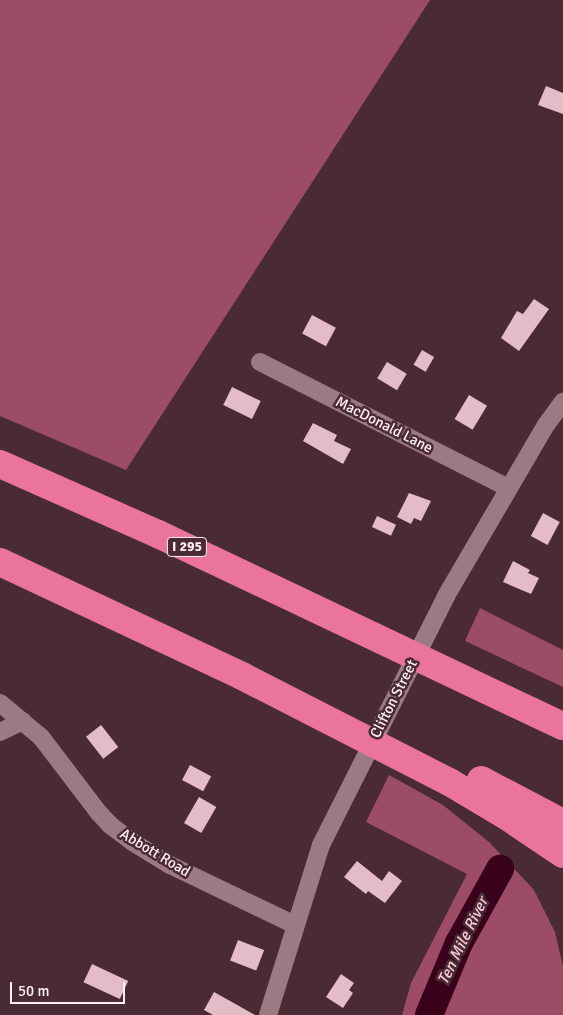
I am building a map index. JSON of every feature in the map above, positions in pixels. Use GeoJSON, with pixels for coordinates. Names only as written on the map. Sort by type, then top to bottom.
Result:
{"type":"FeatureCollection","features":[{"type":"Feature","properties":{"kind":"highway","name":"I 295"},"geometry":{"type":"LineString","coordinates":[[0,464],[158,534],[372,636],[457,682]]}},
{"type":"Feature","properties":{"kind":"highway"},"geometry":{"type":"LineString","coordinates":[[0,549],[155,618],[418,757],[563,823]]}},
{"type":"Feature","properties":{"kind":"highway"},"geometry":{"type":"LineString","coordinates":[[0,562],[332,713]]}},
{"type":"Feature","properties":{"kind":"highway"},"geometry":{"type":"LineString","coordinates":[[457,682],[563,726]]}},
{"type":"Feature","properties":{"kind":"highway"},"geometry":{"type":"LineString","coordinates":[[457,682],[563,744]]}},
{"type":"Feature","properties":{"kind":"highway"},"geometry":{"type":"LineString","coordinates":[[418,757],[563,854]]}},
{"type":"Feature","properties":{"kind":"street","name":"MacDonald Lane"},"geometry":{"type":"LineString","coordinates":[[260,362],[508,488]]}},
{"type":"Feature","properties":{"kind":"street","name":"Clifton Street"},"geometry":{"type":"LineString","coordinates":[[268,1015],[321,845],[446,596],[508,488],[563,402]]}},
{"type":"Feature","properties":{"kind":"street","name":"Abbott Road"},"geometry":{"type":"LineString","coordinates":[[0,703],[41,737],[99,813],[110,825],[131,841],[170,865],[296,925]]}},
{"type":"Feature","properties":{"kind":"street"},"geometry":{"type":"LineString","coordinates":[[0,732],[23,721]]}},
{"type":"Feature","properties":{"kind":"shaded area"},"geometry":{"type":"Polygon","coordinates":[[[0,0],[430,0],[126,470],[0,416],[0,0]]]}},
{"type":"Feature","properties":{"kind":"shaded area"},"geometry":{"type":"Polygon","coordinates":[[[480,608],[563,650],[563,687],[465,641],[480,608]]]}},
{"type":"Feature","properties":{"kind":"shaded area"},"geometry":{"type":"Polygon","coordinates":[[[389,775],[443,805],[489,842],[534,890],[555,932],[563,966],[563,1015],[402,1015],[411,983],[467,874],[366,822],[389,775]]]}},
{"type":"Feature","properties":{"kind":"building"},"geometry":{"type":"Polygon","coordinates":[[[546,86],[563,93],[563,114],[538,105],[546,86]]]}},
{"type":"Feature","properties":{"kind":"building"},"geometry":{"type":"Polygon","coordinates":[[[534,299],[549,309],[519,351],[501,338],[517,311],[523,314],[534,299]]]}},
{"type":"Feature","properties":{"kind":"building"},"geometry":{"type":"Polygon","coordinates":[[[312,315],[336,328],[326,346],[302,334],[312,315]]]}},
{"type":"Feature","properties":{"kind":"building"},"geometry":{"type":"Polygon","coordinates":[[[422,350],[434,357],[426,372],[414,365],[422,350]]]}},
{"type":"Feature","properties":{"kind":"building"},"geometry":{"type":"Polygon","coordinates":[[[387,362],[407,374],[397,390],[377,378],[387,362]]]}},
{"type":"Feature","properties":{"kind":"building"},"geometry":{"type":"Polygon","coordinates":[[[232,387],[261,401],[252,419],[223,405],[232,387]]]}},
{"type":"Feature","properties":{"kind":"building"},"geometry":{"type":"Polygon","coordinates":[[[469,395],[487,406],[473,430],[455,419],[469,395]]]}},
{"type":"Feature","properties":{"kind":"building"},"geometry":{"type":"Polygon","coordinates":[[[313,423],[337,435],[334,441],[351,449],[343,464],[303,441],[313,423]]]}},
{"type":"Feature","properties":{"kind":"building"},"geometry":{"type":"Polygon","coordinates":[[[409,493],[431,501],[421,521],[414,518],[411,524],[397,517],[409,493]]]}},
{"type":"Feature","properties":{"kind":"building"},"geometry":{"type":"Polygon","coordinates":[[[543,513],[560,522],[548,545],[531,536],[543,513]]]}},
{"type":"Feature","properties":{"kind":"building"},"geometry":{"type":"Polygon","coordinates":[[[377,516],[396,525],[391,536],[372,527],[377,516]]]}},
{"type":"Feature","properties":{"kind":"building"},"geometry":{"type":"Polygon","coordinates":[[[513,561],[530,570],[528,573],[539,578],[531,594],[503,582],[513,561]]]}},
{"type":"Feature","properties":{"kind":"building"},"geometry":{"type":"Polygon","coordinates":[[[101,725],[118,747],[103,759],[86,737],[101,725]]]}},
{"type":"Feature","properties":{"kind":"building"},"geometry":{"type":"Polygon","coordinates":[[[190,765],[211,776],[203,791],[182,780],[190,765]]]}},
{"type":"Feature","properties":{"kind":"building"},"geometry":{"type":"Polygon","coordinates":[[[199,797],[216,807],[201,833],[184,823],[199,797]]]}},
{"type":"Feature","properties":{"kind":"building"},"geometry":{"type":"Polygon","coordinates":[[[357,861],[382,881],[389,871],[402,881],[385,903],[368,891],[366,894],[344,877],[357,861]]]}},
{"type":"Feature","properties":{"kind":"building"},"geometry":{"type":"Polygon","coordinates":[[[238,940],[264,950],[256,971],[230,961],[238,940]]]}},
{"type":"Feature","properties":{"kind":"building"},"geometry":{"type":"Polygon","coordinates":[[[92,964],[128,981],[120,999],[84,982],[92,964]]]}},
{"type":"Feature","properties":{"kind":"building"},"geometry":{"type":"Polygon","coordinates":[[[341,974],[354,983],[349,990],[353,993],[343,1008],[326,997],[341,974]]]}},
{"type":"Feature","properties":{"kind":"building"},"geometry":{"type":"Polygon","coordinates":[[[214,992],[255,1015],[213,1015],[204,1010],[214,992]]]}},
{"type":"Feature","properties":{"kind":"waterway","name":"Ten Mile River"},"geometry":{"type":"LineString","coordinates":[[429,1015],[459,943],[500,869]]}}]}
